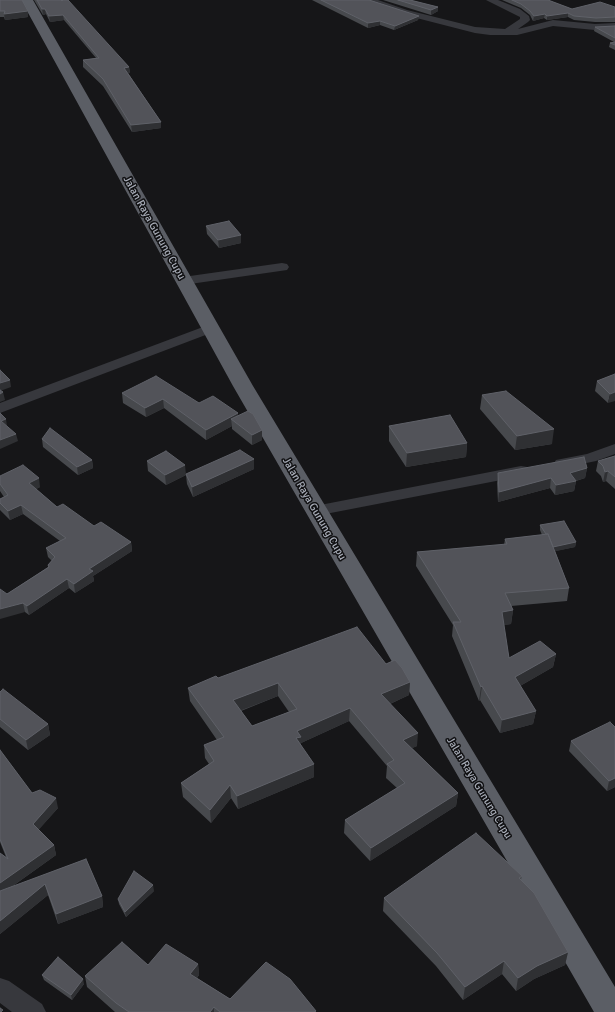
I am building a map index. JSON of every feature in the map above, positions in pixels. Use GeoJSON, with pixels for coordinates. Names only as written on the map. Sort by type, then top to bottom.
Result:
{"type":"FeatureCollection","features":[{"type":"Feature","properties":{"kind":"highway","name":"Jalan Raya Gunung Cupu"},"geometry":{"type":"LineString","coordinates":[[27,0],[183,281],[315,511],[612,1012]]}},
{"type":"Feature","properties":{"kind":"street"},"geometry":{"type":"LineString","coordinates":[[369,0],[404,12],[475,30],[506,33],[553,23],[595,27],[615,26]]}},
{"type":"Feature","properties":{"kind":"street"},"geometry":{"type":"LineString","coordinates":[[490,0],[517,11],[524,16],[525,20],[506,33]]}},
{"type":"Feature","properties":{"kind":"street"},"geometry":{"type":"LineString","coordinates":[[183,281],[282,267]]}},
{"type":"Feature","properties":{"kind":"street"},"geometry":{"type":"LineString","coordinates":[[0,408],[211,328]]}},
{"type":"Feature","properties":{"kind":"street"},"geometry":{"type":"LineString","coordinates":[[315,511],[590,458],[615,449]]}},
{"type":"Feature","properties":{"kind":"street"},"geometry":{"type":"LineString","coordinates":[[0,989],[33,1012]]}},
{"type":"Feature","properties":{"kind":"building"},"geometry":{"type":"Polygon","coordinates":[[[0,0],[22,0],[28,11],[4,14],[5,11],[0,11],[0,0]]]}},
{"type":"Feature","properties":{"kind":"building"},"geometry":{"type":"Polygon","coordinates":[[[37,0],[68,0],[129,67],[124,68],[161,122],[131,125],[103,79],[83,60],[99,58],[63,15],[49,16],[45,9],[42,9],[37,0]]]}},
{"type":"Feature","properties":{"kind":"building"},"geometry":{"type":"Polygon","coordinates":[[[321,0],[369,0],[419,16],[395,26],[380,21],[368,23],[321,0]]]}},
{"type":"Feature","properties":{"kind":"building"},"geometry":{"type":"Polygon","coordinates":[[[398,0],[410,0],[438,7],[431,10],[398,0]]]}},
{"type":"Feature","properties":{"kind":"building"},"geometry":{"type":"Polygon","coordinates":[[[512,0],[548,0],[572,9],[600,2],[615,7],[615,17],[596,18],[574,16],[568,13],[534,16],[521,4],[512,0]]]}},
{"type":"Feature","properties":{"kind":"building"},"geometry":{"type":"Polygon","coordinates":[[[615,26],[615,38],[595,27],[615,26]]]}},
{"type":"Feature","properties":{"kind":"building"},"geometry":{"type":"Polygon","coordinates":[[[229,221],[241,235],[218,240],[206,226],[229,221]]]}},
{"type":"Feature","properties":{"kind":"building"},"geometry":{"type":"Polygon","coordinates":[[[0,370],[10,380],[0,383],[0,370]]]}},
{"type":"Feature","properties":{"kind":"building"},"geometry":{"type":"Polygon","coordinates":[[[615,374],[615,392],[610,394],[597,381],[615,374]]]}},
{"type":"Feature","properties":{"kind":"building"},"geometry":{"type":"Polygon","coordinates":[[[156,376],[199,403],[213,396],[238,413],[206,430],[163,399],[145,408],[122,393],[156,376]]]}},
{"type":"Feature","properties":{"kind":"building"},"geometry":{"type":"Polygon","coordinates":[[[506,391],[554,429],[517,436],[482,395],[506,391]]]}},
{"type":"Feature","properties":{"kind":"building"},"geometry":{"type":"Polygon","coordinates":[[[248,411],[253,414],[262,430],[252,435],[231,419],[248,411]]]}},
{"type":"Feature","properties":{"kind":"building"},"geometry":{"type":"Polygon","coordinates":[[[0,413],[6,419],[1,421],[16,434],[0,440],[0,413]]]}},
{"type":"Feature","properties":{"kind":"building"},"geometry":{"type":"Polygon","coordinates":[[[450,415],[467,443],[407,453],[389,426],[450,415]]]}},
{"type":"Feature","properties":{"kind":"building"},"geometry":{"type":"Polygon","coordinates":[[[50,428],[92,460],[77,467],[42,439],[50,428]]]}},
{"type":"Feature","properties":{"kind":"building"},"geometry":{"type":"Polygon","coordinates":[[[240,450],[254,459],[192,487],[186,474],[240,450]]]}},
{"type":"Feature","properties":{"kind":"building"},"geometry":{"type":"Polygon","coordinates":[[[166,451],[185,465],[165,475],[147,461],[166,451]]]}},
{"type":"Feature","properties":{"kind":"building"},"geometry":{"type":"Polygon","coordinates":[[[615,456],[615,477],[608,471],[605,472],[603,466],[598,461],[615,456]]]}},
{"type":"Feature","properties":{"kind":"building"},"geometry":{"type":"Polygon","coordinates":[[[584,457],[587,468],[570,473],[576,481],[556,485],[551,478],[499,492],[498,473],[584,457]]]}},
{"type":"Feature","properties":{"kind":"building"},"geometry":{"type":"Polygon","coordinates":[[[23,465],[39,478],[29,483],[57,507],[63,504],[94,526],[101,522],[131,542],[89,569],[93,571],[74,584],[67,579],[27,606],[23,603],[0,609],[0,589],[7,594],[49,567],[48,565],[55,557],[46,548],[66,538],[21,505],[8,511],[0,503],[0,499],[8,495],[0,484],[0,476],[23,465]]]}},
{"type":"Feature","properties":{"kind":"building"},"geometry":{"type":"Polygon","coordinates":[[[564,521],[576,542],[553,547],[548,534],[546,534],[540,525],[564,521]]]}},
{"type":"Feature","properties":{"kind":"building"},"geometry":{"type":"Polygon","coordinates":[[[548,534],[569,588],[505,593],[513,610],[502,612],[509,658],[540,641],[556,654],[515,677],[536,711],[502,720],[482,686],[481,687],[453,622],[461,622],[417,552],[507,544],[505,539],[548,534]]]}},
{"type":"Feature","properties":{"kind":"building"},"geometry":{"type":"Polygon","coordinates":[[[357,627],[386,664],[395,660],[402,668],[410,682],[381,694],[418,733],[403,740],[458,793],[371,848],[345,820],[405,783],[387,764],[394,760],[350,708],[297,731],[301,737],[296,738],[314,764],[237,796],[230,785],[210,810],[181,783],[214,761],[204,745],[224,737],[188,688],[216,676],[218,678],[357,627]],[[278,683],[233,700],[252,726],[297,709],[278,683]]]}},
{"type":"Feature","properties":{"kind":"building"},"geometry":{"type":"Polygon","coordinates":[[[3,689],[48,724],[26,740],[0,719],[0,692],[3,689]]]}},
{"type":"Feature","properties":{"kind":"building"},"geometry":{"type":"Polygon","coordinates":[[[610,722],[615,727],[615,778],[609,781],[571,741],[610,722]]]}},
{"type":"Feature","properties":{"kind":"building"},"geometry":{"type":"Polygon","coordinates":[[[0,750],[32,793],[40,790],[56,798],[33,824],[54,845],[0,883],[0,853],[8,859],[0,839],[0,750]]]}},
{"type":"Feature","properties":{"kind":"building"},"geometry":{"type":"Polygon","coordinates":[[[476,833],[522,876],[519,878],[534,893],[568,952],[537,966],[518,978],[504,961],[465,987],[437,953],[384,898],[476,833]]]}},
{"type":"Feature","properties":{"kind":"building"},"geometry":{"type":"Polygon","coordinates":[[[86,859],[102,896],[56,914],[45,884],[0,921],[0,891],[86,859]]]}},
{"type":"Feature","properties":{"kind":"building"},"geometry":{"type":"Polygon","coordinates":[[[134,871],[153,885],[125,912],[118,899],[134,871]]]}},
{"type":"Feature","properties":{"kind":"building"},"geometry":{"type":"Polygon","coordinates":[[[122,942],[148,965],[166,944],[198,964],[190,974],[230,999],[266,962],[290,979],[316,1011],[220,1012],[214,1007],[210,1012],[129,1012],[116,1003],[85,976],[122,942]]]}},
{"type":"Feature","properties":{"kind":"building"},"geometry":{"type":"Polygon","coordinates":[[[58,957],[83,979],[71,995],[42,975],[58,957]]]}}]}
